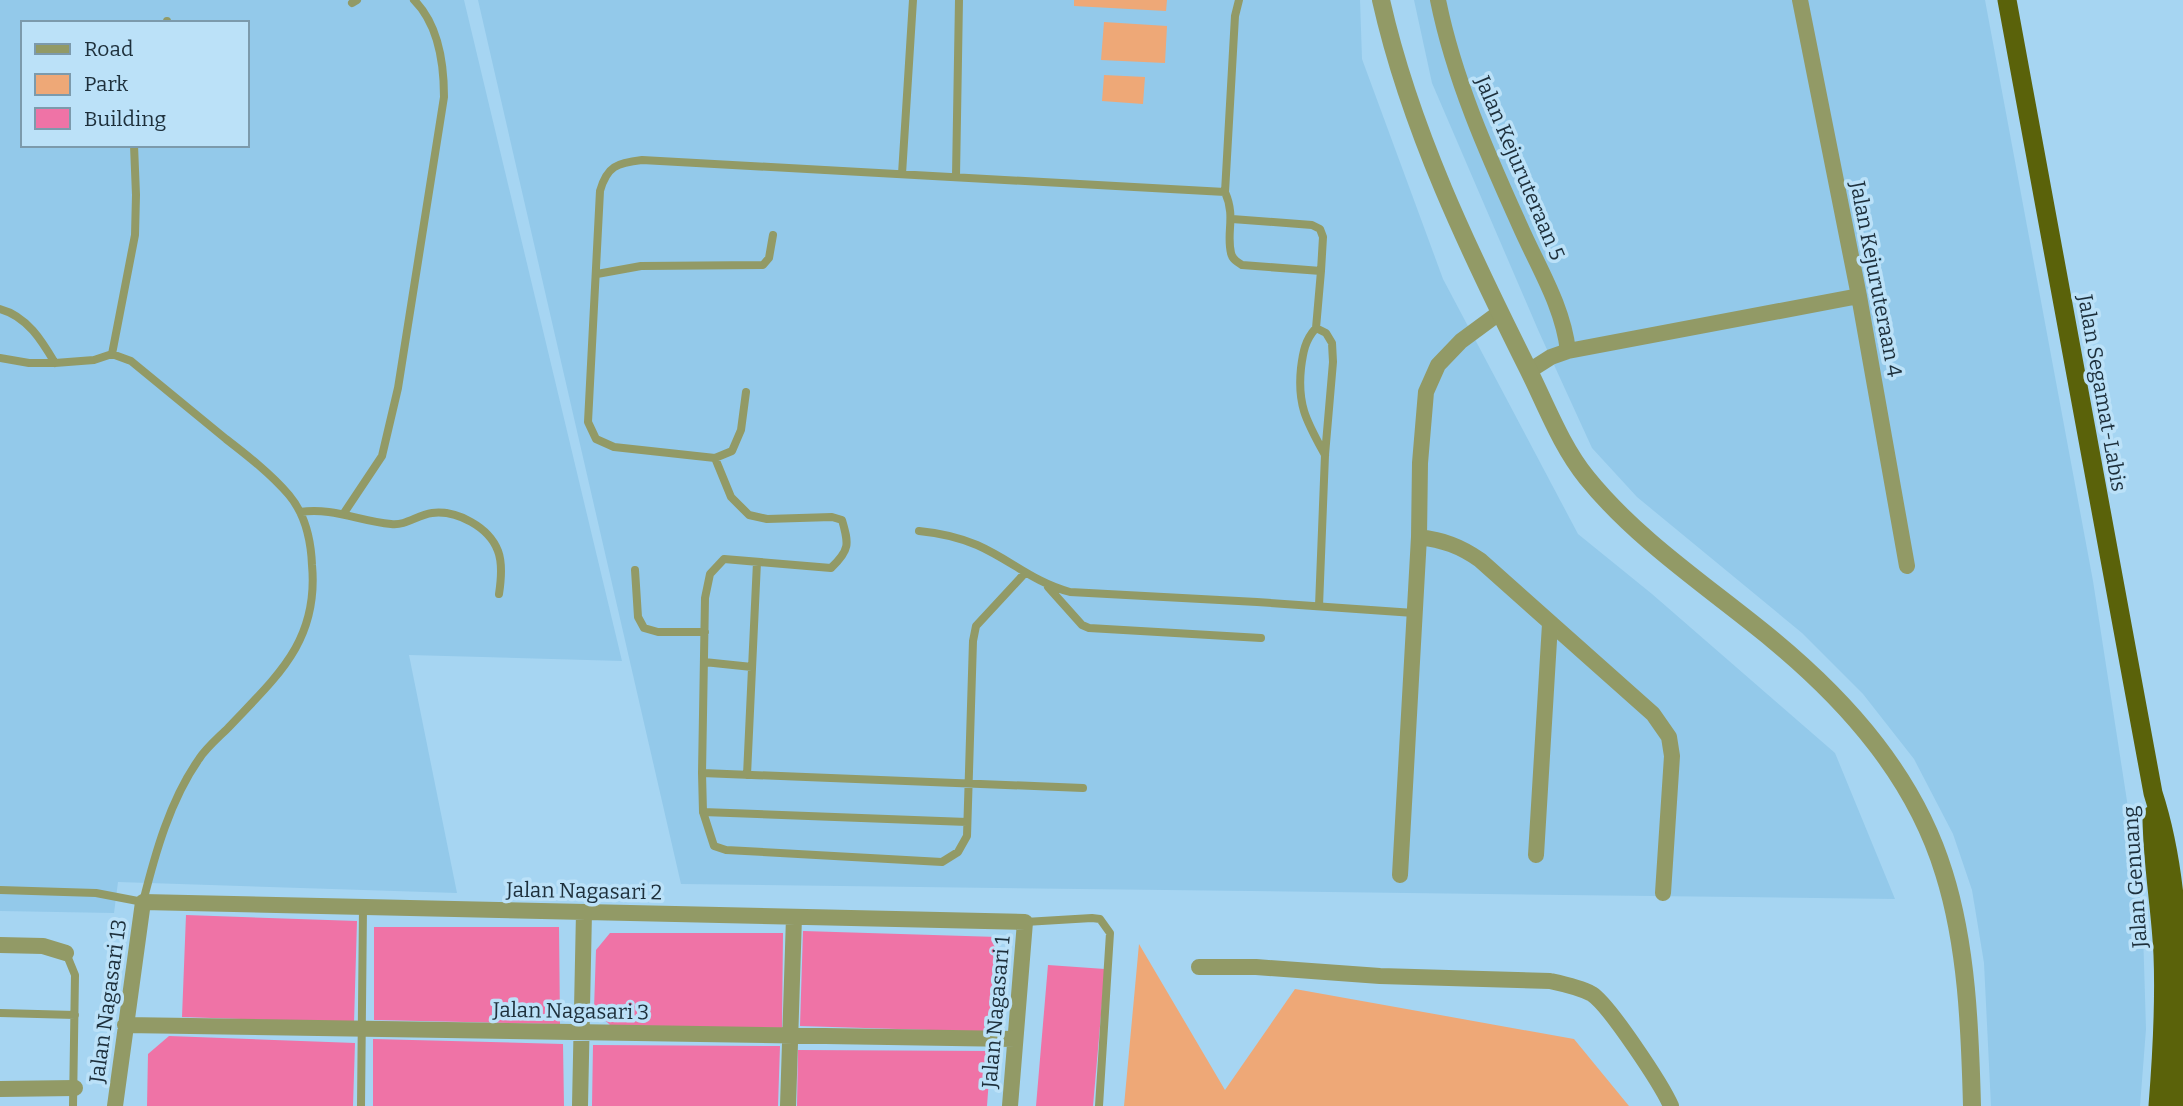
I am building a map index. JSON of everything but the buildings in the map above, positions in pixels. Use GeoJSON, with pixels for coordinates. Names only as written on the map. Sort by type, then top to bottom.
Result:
{"type":"FeatureCollection","features":[{"type":"Feature","properties":{"kind":"highway","name":"Jalan Segamat-Labis"},"geometry":{"type":"LineString","coordinates":[[2007,0],[2153,793]]}},
{"type":"Feature","properties":{"kind":"highway","name":"Jalan Genuang"},"geometry":{"type":"LineString","coordinates":[[2153,793],[2152,842],[2163,954],[2164,1026],[2158,1106]]}},
{"type":"Feature","properties":{"kind":"highway","name":"Jalan Genuang"},"geometry":{"type":"LineString","coordinates":[[2153,793],[2162,820],[2170,863],[2179,961],[2174,1106]]}},
{"type":"Feature","properties":{"kind":"street"},"geometry":{"type":"LineString","coordinates":[[1381,0],[1391,47],[1418,122],[1499,313],[1567,449],[1585,476],[1607,500],[1675,561],[1831,691],[1894,766],[1928,832],[1944,873],[1953,909],[1970,1046],[1972,1106]]}},
{"type":"Feature","properties":{"kind":"street","name":"Jalan Kejuruteraan 5"},"geometry":{"type":"LineString","coordinates":[[1438,0],[1451,56],[1468,106],[1549,287],[1562,321],[1568,351]]}},
{"type":"Feature","properties":{"kind":"street","name":"Jalan Kejuruteraan 4"},"geometry":{"type":"LineString","coordinates":[[1800,0],[1859,296],[1907,566]]}},
{"type":"Feature","properties":{"kind":"street"},"geometry":{"type":"LineString","coordinates":[[1529,371],[1551,357],[1568,351],[1859,296]]}},
{"type":"Feature","properties":{"kind":"street"},"geometry":{"type":"LineString","coordinates":[[1400,875],[1419,537],[1420,463],[1426,392],[1438,365],[1461,341],[1499,313]]}},
{"type":"Feature","properties":{"kind":"street"},"geometry":{"type":"LineString","coordinates":[[1419,537],[1439,539],[1461,547],[1503,579],[1653,714],[1669,737],[1672,778],[1664,892]]}},
{"type":"Feature","properties":{"kind":"street"},"geometry":{"type":"LineString","coordinates":[[1536,855],[1550,624]]}},
{"type":"Feature","properties":{"kind":"street","name":"Jalan Nagasari 2"},"geometry":{"type":"LineString","coordinates":[[143,902],[1025,922]]}},
{"type":"Feature","properties":{"kind":"street","name":"Jalan Nagasari 13"},"geometry":{"type":"LineString","coordinates":[[115,1106],[143,902]]}},
{"type":"Feature","properties":{"kind":"street"},"geometry":{"type":"LineString","coordinates":[[580,1106],[584,912]]}},
{"type":"Feature","properties":{"kind":"street"},"geometry":{"type":"LineString","coordinates":[[788,1106],[794,917]]}},
{"type":"Feature","properties":{"kind":"street","name":"Jalan Nagasari 1"},"geometry":{"type":"LineString","coordinates":[[1010,1106],[1025,922]]}},
{"type":"Feature","properties":{"kind":"street"},"geometry":{"type":"LineString","coordinates":[[0,945],[43,946],[66,953]]}},
{"type":"Feature","properties":{"kind":"street"},"geometry":{"type":"LineString","coordinates":[[1199,967],[1256,967],[1380,976],[1550,982],[1575,986],[1595,996],[1629,1039],[1671,1106]]}},
{"type":"Feature","properties":{"kind":"street","name":"Jalan Nagasari 3"},"geometry":{"type":"LineString","coordinates":[[125,1025],[1016,1039]]}},
{"type":"Feature","properties":{"kind":"street"},"geometry":{"type":"LineString","coordinates":[[0,1089],[75,1088]]}},
{"type":"Feature","properties":{"kind":"lane"},"geometry":{"type":"LineString","coordinates":[[344,513],[382,456],[390,429],[444,97],[444,66],[435,35],[423,9],[414,0]]}},
{"type":"Feature","properties":{"kind":"lane"},"geometry":{"type":"LineString","coordinates":[[902,174],[913,0]]}},
{"type":"Feature","properties":{"kind":"lane"},"geometry":{"type":"LineString","coordinates":[[956,176],[959,0]]}},
{"type":"Feature","properties":{"kind":"lane"},"geometry":{"type":"LineString","coordinates":[[1239,0],[1226,192],[1232,219],[1231,253],[1235,261],[1242,265],[1321,271]]}},
{"type":"Feature","properties":{"kind":"lane"},"geometry":{"type":"LineString","coordinates":[[113,354],[135,235],[134,147]]}},
{"type":"Feature","properties":{"kind":"lane"},"geometry":{"type":"LineString","coordinates":[[746,391],[741,430],[732,451],[715,458],[614,447],[596,439],[588,422],[600,191],[604,177],[614,166],[642,160],[1226,192]]}},
{"type":"Feature","properties":{"kind":"lane"},"geometry":{"type":"LineString","coordinates":[[1232,219],[1312,225],[1320,229],[1323,237],[1317,328],[1309,336],[1303,351],[1298,392],[1307,422],[1325,455]]}},
{"type":"Feature","properties":{"kind":"lane"},"geometry":{"type":"LineString","coordinates":[[597,274],[641,266],[763,265],[769,258],[773,235]]}},
{"type":"Feature","properties":{"kind":"lane"},"geometry":{"type":"LineString","coordinates":[[0,309],[23,320],[41,340],[55,363]]}},
{"type":"Feature","properties":{"kind":"lane"},"geometry":{"type":"LineString","coordinates":[[1317,328],[1326,332],[1332,344],[1333,362],[1325,455],[1319,606]]}},
{"type":"Feature","properties":{"kind":"lane"},"geometry":{"type":"LineString","coordinates":[[0,358],[29,363],[55,363],[113,354],[131,361],[267,472],[291,497],[300,512],[311,544],[313,572],[313,599],[306,629],[278,675],[199,758],[180,792],[151,871],[143,902],[96,893],[0,890]]}},
{"type":"Feature","properties":{"kind":"lane"},"geometry":{"type":"LineString","coordinates":[[715,458],[731,497],[749,515],[766,519],[832,517],[842,520],[848,540],[844,555],[831,568],[724,559],[710,573],[705,597],[702,773],[703,812],[715,846],[726,850],[942,862],[958,852],[967,836],[972,641],[976,626],[1025,573]]}},
{"type":"Feature","properties":{"kind":"lane"},"geometry":{"type":"LineString","coordinates":[[300,512],[312,510],[344,513],[394,525],[435,512],[450,514],[473,523],[485,533],[499,552],[499,594]]}},
{"type":"Feature","properties":{"kind":"lane"},"geometry":{"type":"LineString","coordinates":[[919,531],[941,533],[978,545],[1047,586],[1082,625],[1089,628],[1261,638]]}},
{"type":"Feature","properties":{"kind":"lane"},"geometry":{"type":"LineString","coordinates":[[747,775],[757,562]]}},
{"type":"Feature","properties":{"kind":"lane"},"geometry":{"type":"LineString","coordinates":[[635,570],[638,617],[644,628],[658,632],[705,632]]}},
{"type":"Feature","properties":{"kind":"lane"},"geometry":{"type":"LineString","coordinates":[[1047,586],[1092,595],[1319,606],[1414,614]]}},
{"type":"Feature","properties":{"kind":"lane"},"geometry":{"type":"LineString","coordinates":[[704,662],[752,667]]}},
{"type":"Feature","properties":{"kind":"lane"},"geometry":{"type":"LineString","coordinates":[[702,773],[1083,788]]}},
{"type":"Feature","properties":{"kind":"lane"},"geometry":{"type":"LineString","coordinates":[[703,812],[967,822]]}},
{"type":"Feature","properties":{"kind":"lane"},"geometry":{"type":"LineString","coordinates":[[361,1106],[363,907]]}},
{"type":"Feature","properties":{"kind":"lane"},"geometry":{"type":"LineString","coordinates":[[1025,922],[1093,918],[1100,919],[1110,933],[1099,1106]]}},
{"type":"Feature","properties":{"kind":"lane"},"geometry":{"type":"LineString","coordinates":[[66,953],[75,975],[73,1106]]}},
{"type":"Feature","properties":{"kind":"lane"},"geometry":{"type":"LineString","coordinates":[[0,1013],[75,1015]]}},
{"type":"Feature","properties":{"kind":"shaded area"},"geometry":{"type":"Polygon","coordinates":[[[0,0],[464,0],[622,661],[409,655],[457,893],[118,882],[114,913],[0,911],[0,0]]]}},
{"type":"Feature","properties":{"kind":"shaded area"},"geometry":{"type":"Polygon","coordinates":[[[478,0],[1360,0],[1362,59],[1443,279],[1578,534],[1652,594],[1835,753],[1895,899],[681,884],[478,0]]]}},
{"type":"Feature","properties":{"kind":"shaded area"},"geometry":{"type":"Polygon","coordinates":[[[1414,0],[1985,0],[2093,581],[2142,898],[2146,1029],[2140,1106],[1991,1106],[1984,963],[1972,890],[1953,834],[1914,759],[1863,694],[1802,633],[1637,497],[1592,448],[1432,83],[1414,0]]]}},
{"type":"Feature","properties":{"kind":"green space"},"geometry":{"type":"Polygon","coordinates":[[[1074,0],[1167,0],[1166,11],[1074,6],[1074,0]]]}},
{"type":"Feature","properties":{"kind":"green space"},"geometry":{"type":"Polygon","coordinates":[[[1104,22],[1167,26],[1165,63],[1101,60],[1104,22]]]}},
{"type":"Feature","properties":{"kind":"green space"},"geometry":{"type":"Polygon","coordinates":[[[1104,75],[1145,77],[1143,104],[1102,101],[1104,75]]]}},
{"type":"Feature","properties":{"kind":"green space"},"geometry":{"type":"Polygon","coordinates":[[[1139,944],[1225,1090],[1295,989],[1574,1039],[1629,1106],[1124,1106],[1139,944]]]}}]}
